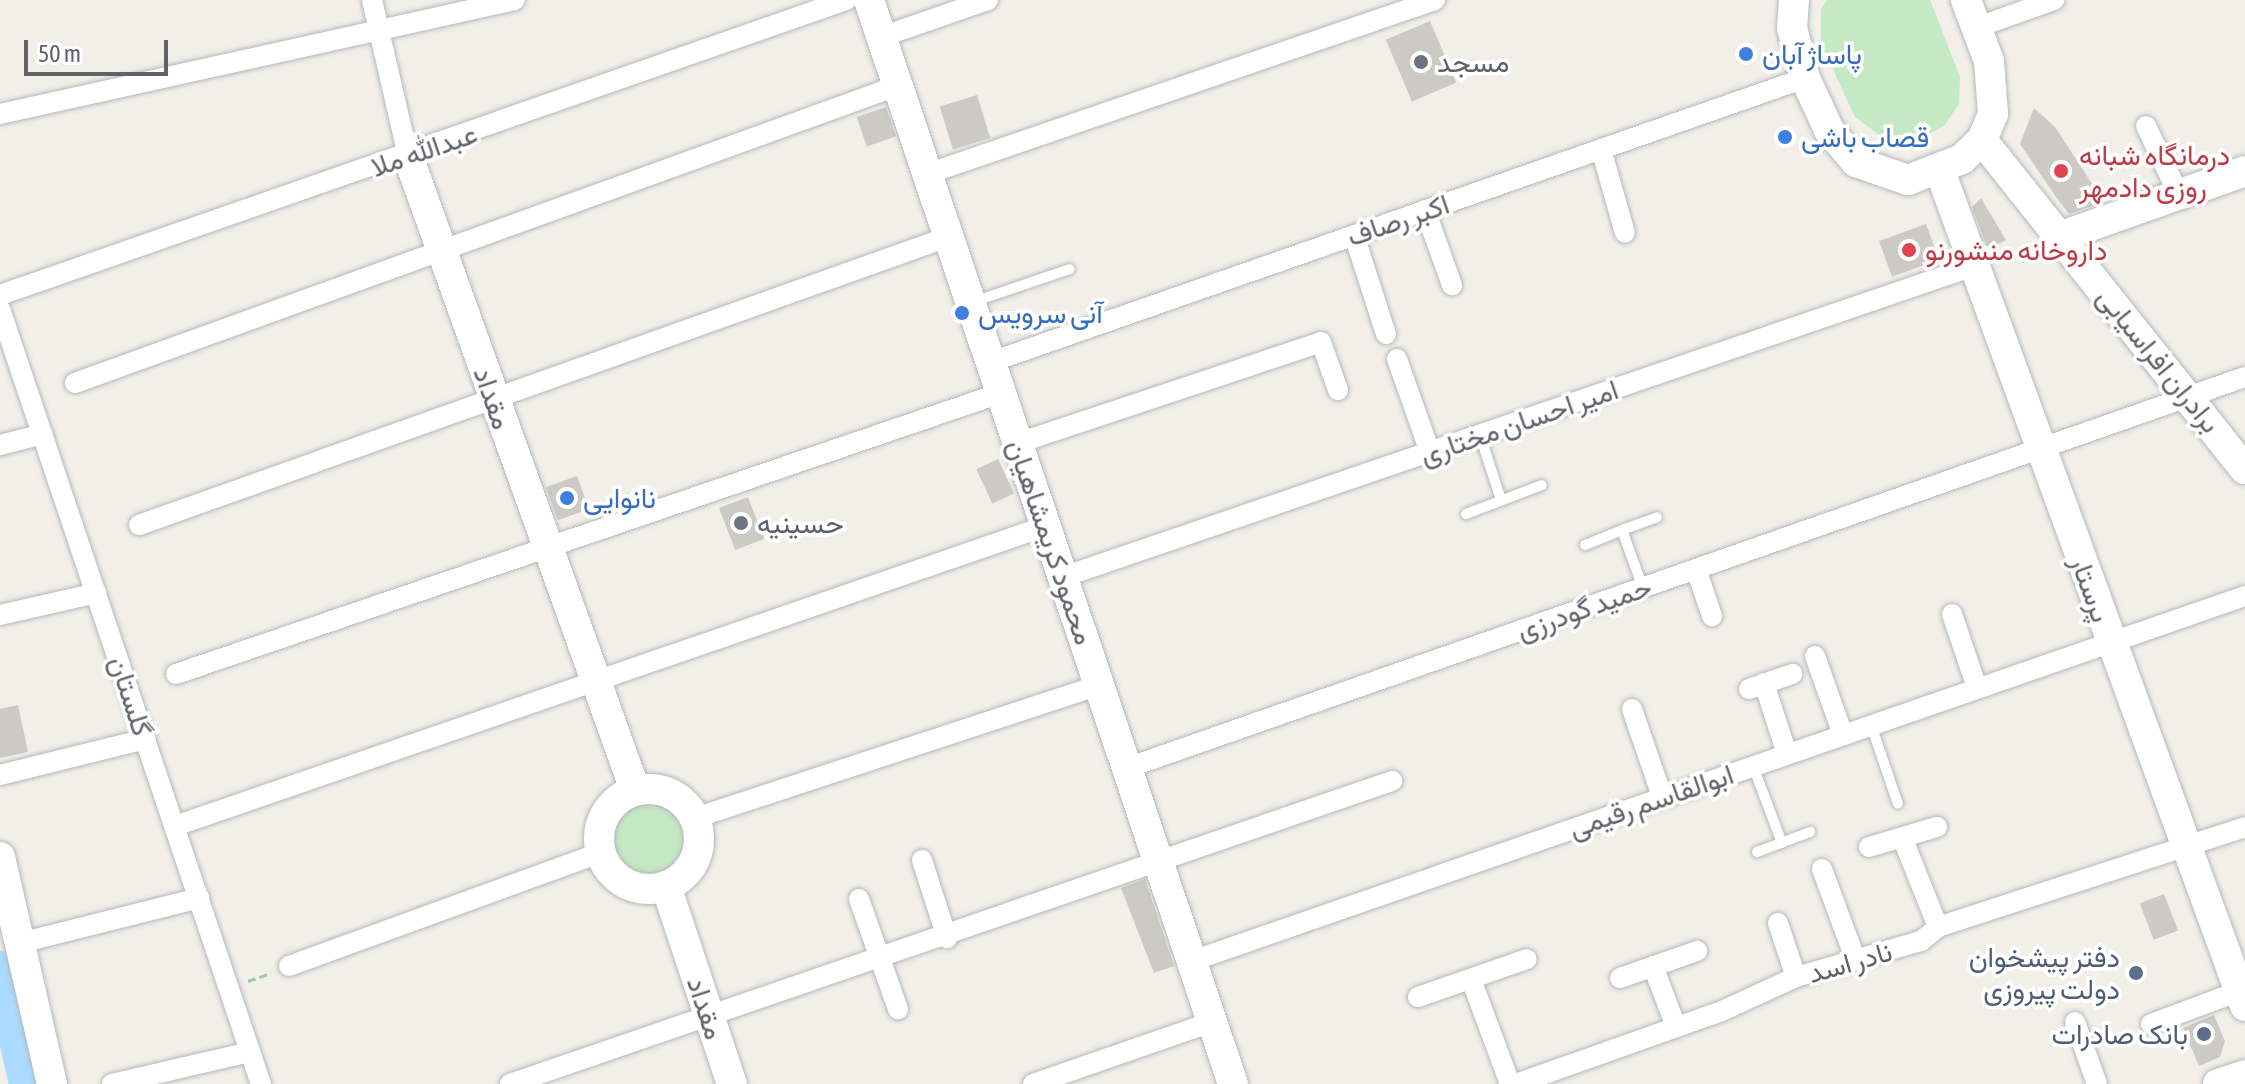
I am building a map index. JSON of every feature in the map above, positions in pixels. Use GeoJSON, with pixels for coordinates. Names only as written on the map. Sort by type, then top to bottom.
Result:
{"type":"FeatureCollection","features":[{"type":"Feature","properties":{"kind":"street","name":"مقداد"},"geometry":{"type":"LineString","coordinates":[[372,0],[408,156],[593,682],[635,790]]}},
{"type":"Feature","properties":{"kind":"street"},"geometry":{"type":"LineString","coordinates":[[0,114],[515,0]]}},
{"type":"Feature","properties":{"kind":"street","name":"عبدالله ملا"},"geometry":{"type":"LineString","coordinates":[[0,295],[408,156],[846,0]]}},
{"type":"Feature","properties":{"kind":"street","name":"محمود کریمشاهیان"},"geometry":{"type":"LineString","coordinates":[[869,0],[1233,1084]]}},
{"type":"Feature","properties":{"kind":"street"},"geometry":{"type":"LineString","coordinates":[[881,37],[988,0]]}},
{"type":"Feature","properties":{"kind":"street"},"geometry":{"type":"LineString","coordinates":[[927,174],[1435,0]]}},
{"type":"Feature","properties":{"kind":"street"},"geometry":{"type":"LineString","coordinates":[[1794,0],[1792,28],[1805,78],[1829,130],[1856,162],[1897,178],[1940,171],[1982,140],[1993,114],[1993,89],[1972,13],[2054,0]]}},
{"type":"Feature","properties":{"kind":"street","name":"اکبر رصاف"},"geometry":{"type":"LineString","coordinates":[[991,362],[1805,78]]}},
{"type":"Feature","properties":{"kind":"street"},"geometry":{"type":"LineString","coordinates":[[75,383],[897,86]]}},
{"type":"Feature","properties":{"kind":"street"},"geometry":{"type":"LineString","coordinates":[[2146,126],[2179,195]]}},
{"type":"Feature","properties":{"kind":"street","name":"برادران افراسیابی"},"geometry":{"type":"LineString","coordinates":[[1982,140],[2245,469]]}},
{"type":"Feature","properties":{"kind":"street"},"geometry":{"type":"LineString","coordinates":[[1601,149],[1625,233]]}},
{"type":"Feature","properties":{"kind":"street","name":"پرستار"},"geometry":{"type":"LineString","coordinates":[[1940,171],[2241,999]]}},
{"type":"Feature","properties":{"kind":"street"},"geometry":{"type":"LineString","coordinates":[[2059,237],[2245,171]]}},
{"type":"Feature","properties":{"kind":"street"},"geometry":{"type":"LineString","coordinates":[[1425,210],[1452,285]]}},
{"type":"Feature","properties":{"kind":"street"},"geometry":{"type":"LineString","coordinates":[[1354,235],[1386,334]]}},
{"type":"Feature","properties":{"kind":"street"},"geometry":{"type":"LineString","coordinates":[[139,525],[948,237]]}},
{"type":"Feature","properties":{"kind":"street","name":"امیر احسان مختاری"},"geometry":{"type":"LineString","coordinates":[[1063,577],[1974,266]]}},
{"type":"Feature","properties":{"kind":"street","name":"گلستان"},"geometry":{"type":"LineString","coordinates":[[0,309],[261,1084]]}},
{"type":"Feature","properties":{"kind":"street"},"geometry":{"type":"LineString","coordinates":[[1018,443],[1321,342],[1338,390]]}},
{"type":"Feature","properties":{"kind":"street"},"geometry":{"type":"LineString","coordinates":[[1397,359],[1430,452]]}},
{"type":"Feature","properties":{"kind":"street","name":"حمید گودرزی"},"geometry":{"type":"LineString","coordinates":[[1127,768],[2245,377]]}},
{"type":"Feature","properties":{"kind":"street"},"geometry":{"type":"LineString","coordinates":[[176,674],[1001,393]]}},
{"type":"Feature","properties":{"kind":"street"},"geometry":{"type":"LineString","coordinates":[[0,445],[43,434]]}},
{"type":"Feature","properties":{"kind":"street"},"geometry":{"type":"LineString","coordinates":[[175,826],[1046,526]]}},
{"type":"Feature","properties":{"kind":"street"},"geometry":{"type":"LineString","coordinates":[[1696,569],[1712,616]]}},
{"type":"Feature","properties":{"kind":"street"},"geometry":{"type":"LineString","coordinates":[[0,615],[97,593]]}},
{"type":"Feature","properties":{"kind":"street","name":"ابوالقاسم رقیمی"},"geometry":{"type":"LineString","coordinates":[[1192,961],[2245,596]]}},
{"type":"Feature","properties":{"kind":"street"},"geometry":{"type":"LineString","coordinates":[[1952,614],[1977,688]]}},
{"type":"Feature","properties":{"kind":"street"},"geometry":{"type":"LineString","coordinates":[[1815,656],[1843,735]]}},
{"type":"Feature","properties":{"kind":"street"},"geometry":{"type":"LineString","coordinates":[[1787,754],[1756,686],[1792,674]]}},
{"type":"Feature","properties":{"kind":"street"},"geometry":{"type":"LineString","coordinates":[[695,818],[1099,685]]}},
{"type":"Feature","properties":{"kind":"street"},"geometry":{"type":"LineString","coordinates":[[1632,709],[1662,796]]}},
{"type":"Feature","properties":{"kind":"street"},"geometry":{"type":"LineString","coordinates":[[0,775],[146,739]]}},
{"type":"Feature","properties":{"kind":"street"},"geometry":{"type":"LineString","coordinates":[[510,1084],[947,938],[1392,781]]}},
{"type":"Feature","properties":{"kind":"street"},"geometry":{"type":"LineString","coordinates":[[635,790],[664,790],[695,818],[699,834],[692,866],[666,886],[650,889],[619,880],[600,853],[601,822],[621,797],[635,790]]}},
{"type":"Feature","properties":{"kind":"street"},"geometry":{"type":"LineString","coordinates":[[1869,847],[1937,827]]}},
{"type":"Feature","properties":{"kind":"street","name":"نادر اسد"},"geometry":{"type":"LineString","coordinates":[[1513,1084],[1676,1027],[1796,977],[1921,941],[1938,927],[2245,827]]}},
{"type":"Feature","properties":{"kind":"street"},"geometry":{"type":"LineString","coordinates":[[1902,837],[1938,927]]}},
{"type":"Feature","properties":{"kind":"street"},"geometry":{"type":"LineString","coordinates":[[289,966],[600,853]]}},
{"type":"Feature","properties":{"kind":"street"},"geometry":{"type":"LineString","coordinates":[[0,857],[52,1084]]}},
{"type":"Feature","properties":{"kind":"street"},"geometry":{"type":"LineString","coordinates":[[922,860],[947,938]]}},
{"type":"Feature","properties":{"kind":"street"},"geometry":{"type":"LineString","coordinates":[[1822,869],[1856,961]]}},
{"type":"Feature","properties":{"kind":"street","name":"مقداد"},"geometry":{"type":"LineString","coordinates":[[666,886],[732,1084]]}},
{"type":"Feature","properties":{"kind":"street"},"geometry":{"type":"LineString","coordinates":[[20,943],[199,898]]}},
{"type":"Feature","properties":{"kind":"street"},"geometry":{"type":"LineString","coordinates":[[859,899],[898,1009]]}},
{"type":"Feature","properties":{"kind":"street"},"geometry":{"type":"LineString","coordinates":[[1778,923],[1796,977]]}},
{"type":"Feature","properties":{"kind":"street"},"geometry":{"type":"LineString","coordinates":[[1620,978],[1697,951]]}},
{"type":"Feature","properties":{"kind":"street"},"geometry":{"type":"LineString","coordinates":[[1418,997],[1527,959]]}},
{"type":"Feature","properties":{"kind":"street"},"geometry":{"type":"LineString","coordinates":[[1653,966],[1676,1027]]}},
{"type":"Feature","properties":{"kind":"street"},"geometry":{"type":"LineString","coordinates":[[1471,979],[1513,1084]]}},
{"type":"Feature","properties":{"kind":"street"},"geometry":{"type":"LineString","coordinates":[[2151,1024],[2241,999]]}},
{"type":"Feature","properties":{"kind":"street"},"geometry":{"type":"LineString","coordinates":[[1033,1084],[1212,1022]]}},
{"type":"Feature","properties":{"kind":"street"},"geometry":{"type":"LineString","coordinates":[[2075,1022],[2097,1084]]}},
{"type":"Feature","properties":{"kind":"street"},"geometry":{"type":"LineString","coordinates":[[112,1084],[250,1052]]}},
{"type":"Feature","properties":{"kind":"street"},"geometry":{"type":"LineString","coordinates":[[2218,1084],[2245,1075]]}},
{"type":"Feature","properties":{"kind":"lane"},"geometry":{"type":"LineString","coordinates":[[971,303],[1070,269]]}},
{"type":"Feature","properties":{"kind":"lane"},"geometry":{"type":"LineString","coordinates":[[1480,435],[1501,500]]}},
{"type":"Feature","properties":{"kind":"lane"},"geometry":{"type":"LineString","coordinates":[[1466,514],[1542,485]]}},
{"type":"Feature","properties":{"kind":"lane"},"geometry":{"type":"LineString","coordinates":[[1585,545],[1657,517]]}},
{"type":"Feature","properties":{"kind":"lane"},"geometry":{"type":"LineString","coordinates":[[1622,530],[1643,588]]}},
{"type":"Feature","properties":{"kind":"lane"},"geometry":{"type":"LineString","coordinates":[[1871,725],[1898,804]]}},
{"type":"Feature","properties":{"kind":"lane"},"geometry":{"type":"LineString","coordinates":[[1753,766],[1782,843]]}},
{"type":"Feature","properties":{"kind":"lane"},"geometry":{"type":"LineString","coordinates":[[1757,852],[1810,832]]}},
{"type":"Feature","properties":{"kind":"path"},"geometry":{"type":"LineString","coordinates":[[229,988],[289,966]]}},
{"type":"Feature","properties":{"kind":"green space"},"geometry":{"type":"Polygon","coordinates":[[[1827,0],[1930,0],[1960,77],[1959,104],[1944,126],[1915,141],[1882,137],[1855,117],[1821,44],[1821,10],[1827,0]]]}},
{"type":"Feature","properties":{"kind":"green space"},"geometry":{"type":"Polygon","coordinates":[[[649,796],[665,800],[679,809],[688,823],[692,839],[688,855],[679,869],[665,878],[649,882],[633,878],[619,869],[610,855],[606,839],[610,823],[619,809],[633,800],[649,796]]]}},
{"type":"Feature","properties":{"kind":"building","name":"مسجد"},"geometry":{"type":"Polygon","coordinates":[[[1430,21],[1456,83],[1412,101],[1386,40],[1430,21]]]}},
{"type":"Feature","properties":{"kind":"building"},"geometry":{"type":"Polygon","coordinates":[[[977,95],[990,138],[953,149],[940,106],[977,95]]]}},
{"type":"Feature","properties":{"kind":"building"},"geometry":{"type":"Polygon","coordinates":[[[886,107],[896,136],[867,146],[857,117],[886,107]]]}},
{"type":"Feature","properties":{"kind":"building","name":"درمانگاه شبانه روزی دادمهر"},"geometry":{"type":"Polygon","coordinates":[[[2034,108],[2055,127],[2104,202],[2069,214],[2056,197],[2020,144],[2034,108]]]}},
{"type":"Feature","properties":{"kind":"building"},"geometry":{"type":"Polygon","coordinates":[[[1981,198],[2006,240],[1988,249],[1972,207],[1981,198]]]}},
{"type":"Feature","properties":{"kind":"building","name":"داروخانه منشورنو"},"geometry":{"type":"Polygon","coordinates":[[[1926,224],[1939,260],[1892,277],[1879,241],[1926,224]]]}},
{"type":"Feature","properties":{"kind":"building"},"geometry":{"type":"Polygon","coordinates":[[[998,459],[1014,493],[992,504],[976,469],[998,459]]]}},
{"type":"Feature","properties":{"kind":"building","name":"نانوایی"},"geometry":{"type":"Polygon","coordinates":[[[577,476],[589,509],[558,520],[546,487],[577,476]]]}},
{"type":"Feature","properties":{"kind":"building","name":"حسینیه"},"geometry":{"type":"Polygon","coordinates":[[[748,497],[764,539],[735,550],[719,508],[748,497]]]}},
{"type":"Feature","properties":{"kind":"building"},"geometry":{"type":"Polygon","coordinates":[[[18,705],[28,752],[0,758],[0,709],[18,705]]]}},
{"type":"Feature","properties":{"kind":"building"},"geometry":{"type":"Polygon","coordinates":[[[1145,879],[1174,966],[1154,973],[1121,888],[1145,879]]]}},
{"type":"Feature","properties":{"kind":"building"},"geometry":{"type":"Polygon","coordinates":[[[2164,894],[2178,930],[2154,940],[2140,903],[2164,894]]]}},
{"type":"Feature","properties":{"kind":"building","name":"بانک صادرات"},"geometry":{"type":"Polygon","coordinates":[[[2214,1015],[2225,1041],[2220,1057],[2199,1066],[2183,1028],[2214,1015]]]}},
{"type":"Feature","properties":{"kind":"waterway"},"geometry":{"type":"LineString","coordinates":[[0,968],[26,1084]]}},
{"type":"Feature","properties":{"kind":"place","name":"پاساژ آبان"},"geometry":{"type":"Point","coordinates":[1746,54]}},
{"type":"Feature","properties":{"kind":"place","name":"مسجد"},"geometry":{"type":"Point","coordinates":[1421,62]}},
{"type":"Feature","properties":{"kind":"place","name":"قصاب باشی"},"geometry":{"type":"Point","coordinates":[1785,137]}},
{"type":"Feature","properties":{"kind":"place","name":"درمانگاه شبانه روزی دادمهر"},"geometry":{"type":"Point","coordinates":[2061,171]}},
{"type":"Feature","properties":{"kind":"place","name":"داروخانه منشورنو"},"geometry":{"type":"Point","coordinates":[1909,250]}},
{"type":"Feature","properties":{"kind":"place","name":"آنی سرویس"},"geometry":{"type":"Point","coordinates":[962,313]}},
{"type":"Feature","properties":{"kind":"place","name":"نانوایی"},"geometry":{"type":"Point","coordinates":[567,498]}},
{"type":"Feature","properties":{"kind":"place","name":"حسینیه"},"geometry":{"type":"Point","coordinates":[741,523]}},
{"type":"Feature","properties":{"kind":"place","name":"دفتر پیشخوان دولت پیروزی"},"geometry":{"type":"Point","coordinates":[2136,973]}},
{"type":"Feature","properties":{"kind":"place","name":"بانک صادرات"},"geometry":{"type":"Point","coordinates":[2204,1034]}}]}
